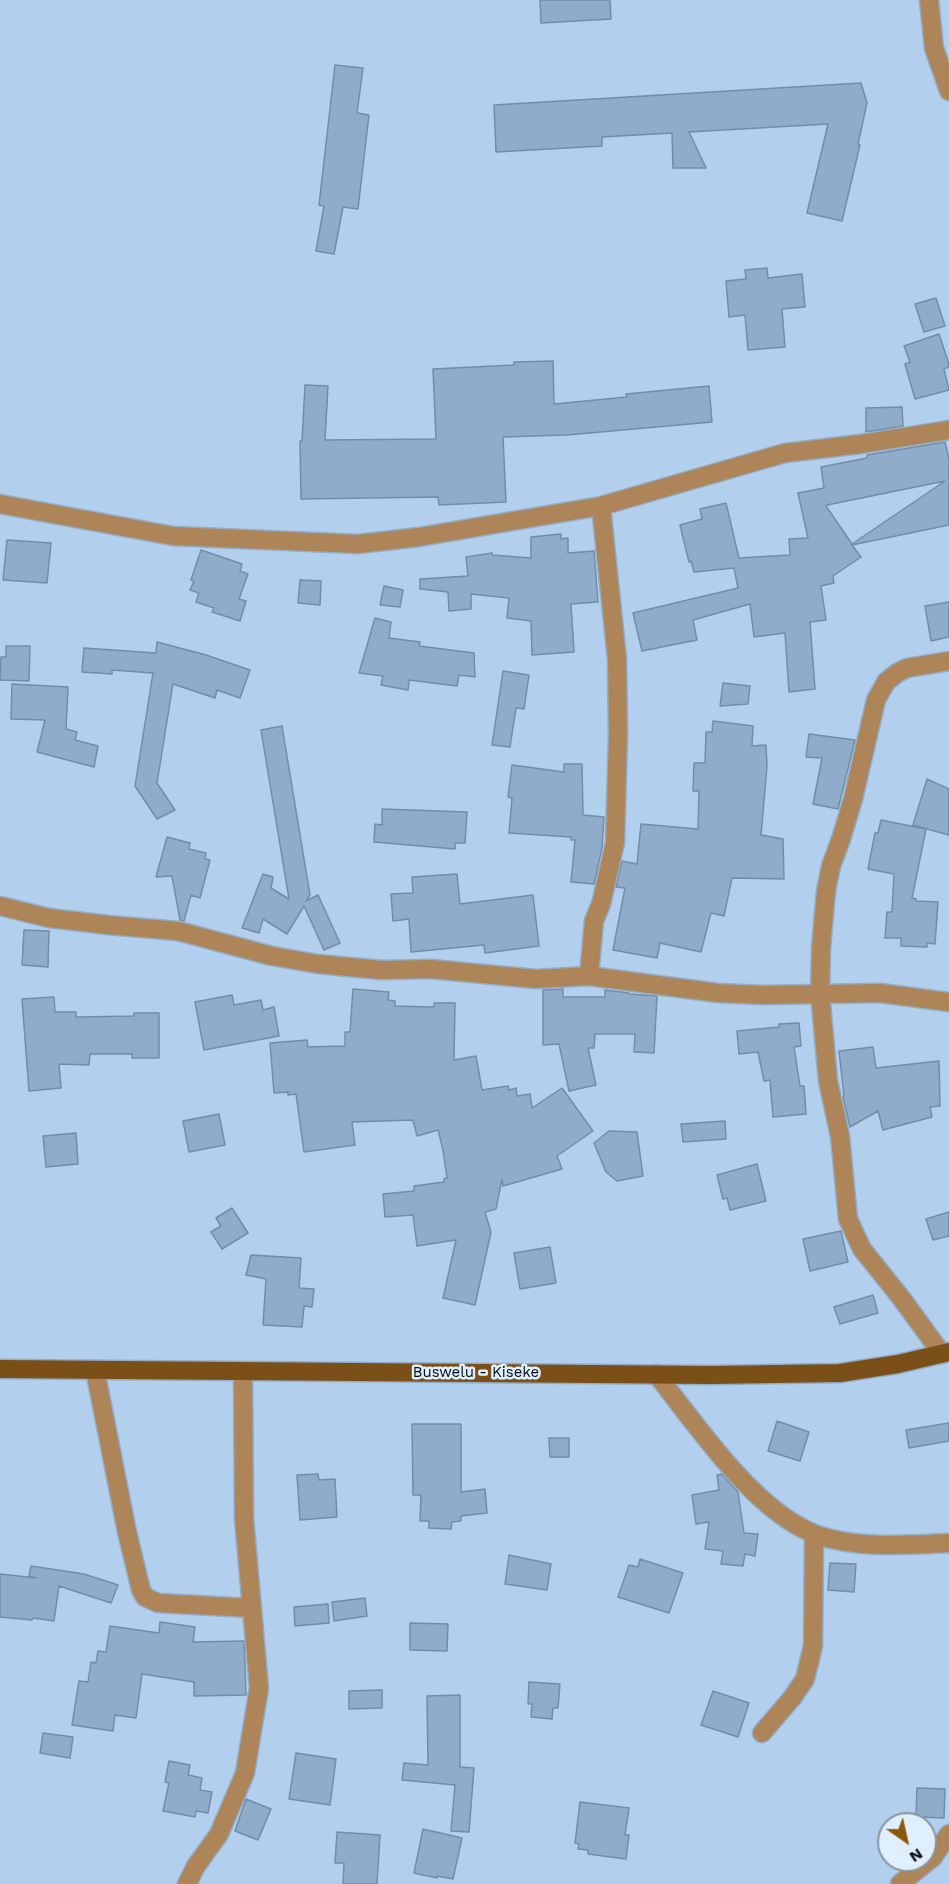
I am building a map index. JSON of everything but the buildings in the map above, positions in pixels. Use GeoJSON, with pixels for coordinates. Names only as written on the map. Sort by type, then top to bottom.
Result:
{"type":"FeatureCollection","features":[{"type":"Feature","properties":{"kind":"main road","name":"Buswelu - Kiseke"},"geometry":{"type":"LineString","coordinates":[[0,1369],[656,1374],[840,1373],[898,1364],[945,1353]]}},
{"type":"Feature","properties":{"kind":"street"},"geometry":{"type":"LineString","coordinates":[[929,0],[934,48],[949,91]]}},
{"type":"Feature","properties":{"kind":"street"},"geometry":{"type":"LineString","coordinates":[[0,504],[173,536],[358,544],[419,537],[601,506],[786,453],[949,430]]}},
{"type":"Feature","properties":{"kind":"street"},"geometry":{"type":"LineString","coordinates":[[589,976],[594,921],[601,904],[615,843],[618,734],[617,659],[601,506]]}},
{"type":"Feature","properties":{"kind":"street"},"geometry":{"type":"LineString","coordinates":[[945,1353],[862,1249],[848,1219],[840,1136],[828,1081],[820,993],[826,891],[831,866],[842,839],[853,799],[876,700],[886,682],[897,673],[907,668],[949,660]]}},
{"type":"Feature","properties":{"kind":"street"},"geometry":{"type":"LineString","coordinates":[[0,906],[49,918],[178,931],[272,956],[318,964],[381,970],[431,969],[536,979],[589,976],[718,993],[763,995],[880,993],[949,1002]]}},
{"type":"Feature","properties":{"kind":"street"},"geometry":{"type":"LineString","coordinates":[[95,1370],[127,1532],[144,1597],[158,1603],[252,1608]]}},
{"type":"Feature","properties":{"kind":"street"},"geometry":{"type":"LineString","coordinates":[[187,1884],[196,1866],[219,1834],[245,1773],[259,1688],[244,1518],[243,1372]]}},
{"type":"Feature","properties":{"kind":"street"},"geometry":{"type":"LineString","coordinates":[[656,1374],[718,1452],[758,1495],[773,1510],[814,1534],[839,1541],[894,1545],[949,1543]]}},
{"type":"Feature","properties":{"kind":"street"},"geometry":{"type":"LineString","coordinates":[[762,1733],[792,1698],[805,1678],[813,1646],[814,1534]]}},
{"type":"Feature","properties":{"kind":"street"},"geometry":{"type":"LineString","coordinates":[[900,1884],[933,1857],[949,1834]]}}]}
